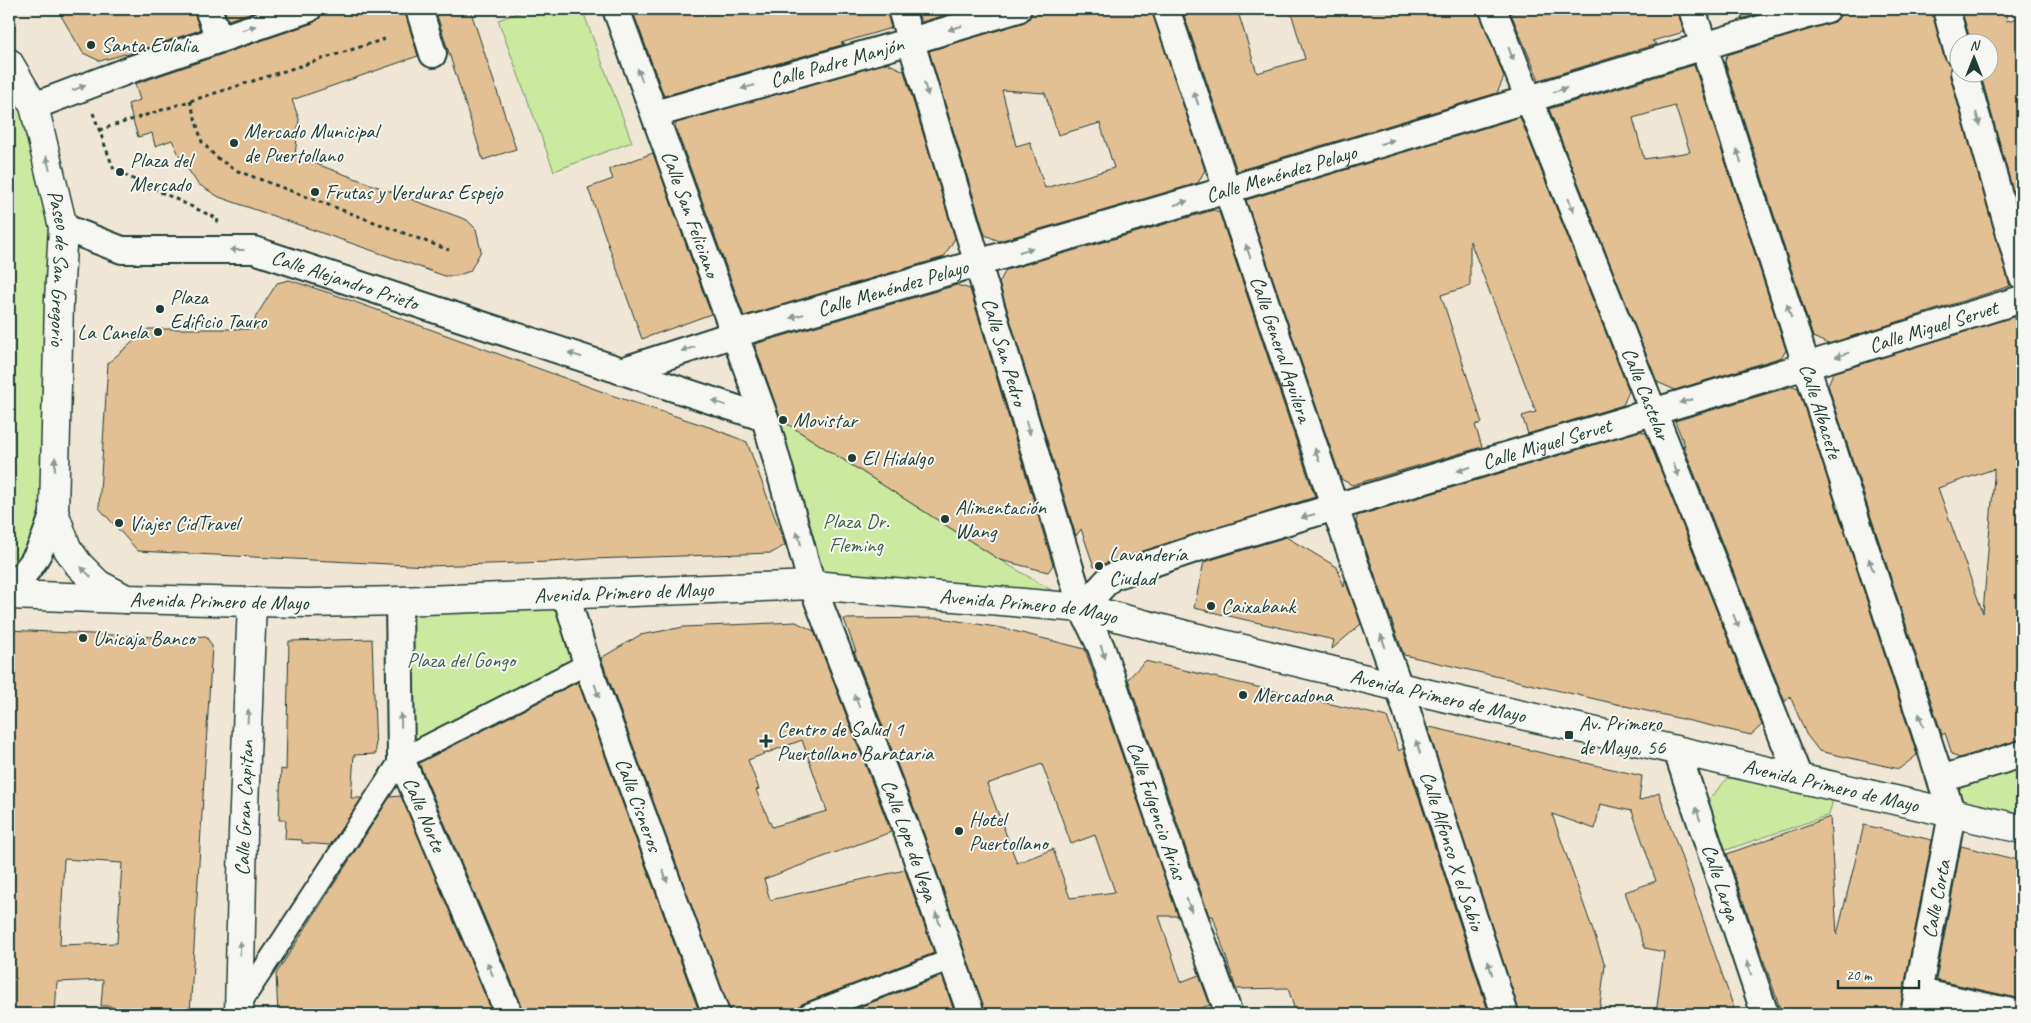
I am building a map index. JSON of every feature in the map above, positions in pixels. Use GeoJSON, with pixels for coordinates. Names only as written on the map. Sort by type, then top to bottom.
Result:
{"type":"FeatureCollection","features":[{"type":"Feature","properties":{"kind":"street"},"geometry":{"type":"LineString","coordinates":[[208,9],[219,38]]}},
{"type":"Feature","properties":{"kind":"street"},"geometry":{"type":"LineString","coordinates":[[34,106],[83,86],[308,9]]}},
{"type":"Feature","properties":{"kind":"street"},"geometry":{"type":"LineString","coordinates":[[419,9],[432,54]]}},
{"type":"Feature","properties":{"kind":"street","name":"Calle San Feliciano"},"geometry":{"type":"LineString","coordinates":[[616,9],[765,418]]}},
{"type":"Feature","properties":{"kind":"street","name":"Calle San Pedro"},"geometry":{"type":"LineString","coordinates":[[901,9],[1082,608]]}},
{"type":"Feature","properties":{"kind":"street","name":"Calle Padre Manjón"},"geometry":{"type":"LineString","coordinates":[[654,114],[912,42],[1018,9]]}},
{"type":"Feature","properties":{"kind":"street","name":"Calle General Aguilera"},"geometry":{"type":"LineString","coordinates":[[1166,9],[1335,508],[1399,687]]}},
{"type":"Feature","properties":{"kind":"street","name":"Calle Castelar"},"geometry":{"type":"LineString","coordinates":[[1493,9],[1799,778]]}},
{"type":"Feature","properties":{"kind":"street","name":"Calle Albacete"},"geometry":{"type":"LineString","coordinates":[[1692,9],[1952,814]]}},
{"type":"Feature","properties":{"kind":"street","name":"Calle Menéndez Pelayo"},"geometry":{"type":"LineString","coordinates":[[735,334],[979,264],[1827,9]]}},
{"type":"Feature","properties":{"kind":"street"},"geometry":{"type":"LineString","coordinates":[[1946,9],[1952,32]]}},
{"type":"Feature","properties":{"kind":"street","name":"Paseo de San Gregorio"},"geometry":{"type":"LineString","coordinates":[[9,63],[34,106],[63,227],[59,300],[54,512],[59,531],[67,548],[79,565],[98,584],[126,600]]}},
{"type":"Feature","properties":{"kind":"street"},"geometry":{"type":"LineString","coordinates":[[1967,82],[2022,276]]}},
{"type":"Feature","properties":{"kind":"street","name":"Calle Alejandro Prieto"},"geometry":{"type":"LineString","coordinates":[[63,227],[122,250],[254,250],[765,418]]}},
{"type":"Feature","properties":{"kind":"street","name":"Calle Miguel Servet"},"geometry":{"type":"LineString","coordinates":[[1082,608],[1111,576],[2022,299]]}},
{"type":"Feature","properties":{"kind":"street"},"geometry":{"type":"LineString","coordinates":[[621,371],[735,334]]}},
{"type":"Feature","properties":{"kind":"street"},"geometry":{"type":"LineString","coordinates":[[765,418],[812,585]]}},
{"type":"Feature","properties":{"kind":"street","name":"Paseo de San Gregorio"},"geometry":{"type":"LineString","coordinates":[[9,586],[19,579],[35,560],[54,512]]}},
{"type":"Feature","properties":{"kind":"street","name":"Avenida Primero de Mayo"},"geometry":{"type":"LineString","coordinates":[[9,595],[126,600],[308,603],[812,585],[1082,608],[1186,636],[1399,687],[2022,829]]}},
{"type":"Feature","properties":{"kind":"street","name":"Calle Lope de Vega"},"geometry":{"type":"LineString","coordinates":[[812,585],[910,839],[972,1014]]}},
{"type":"Feature","properties":{"kind":"street","name":"Calle Cisneros"},"geometry":{"type":"LineString","coordinates":[[566,594],[587,664],[716,1014]]}},
{"type":"Feature","properties":{"kind":"street","name":"Calle Norte"},"geometry":{"type":"LineString","coordinates":[[399,601],[401,759],[509,1014]]}},
{"type":"Feature","properties":{"kind":"street","name":"Calle Gran Capitan"},"geometry":{"type":"LineString","coordinates":[[239,1010],[242,833],[252,602]]}},
{"type":"Feature","properties":{"kind":"street","name":"Calle Fulgencio Arias"},"geometry":{"type":"LineString","coordinates":[[1082,608],[1101,647],[1176,870],[1229,1014]]}},
{"type":"Feature","properties":{"kind":"street"},"geometry":{"type":"LineString","coordinates":[[239,1010],[401,759],[587,664]]}},
{"type":"Feature","properties":{"kind":"street","name":"Calle Alfonso X el Sabio"},"geometry":{"type":"LineString","coordinates":[[1399,687],[1505,1014]]}},
{"type":"Feature","properties":{"kind":"street","name":"Calle Larga"},"geometry":{"type":"LineString","coordinates":[[1677,751],[1765,1014]]}},
{"type":"Feature","properties":{"kind":"street"},"geometry":{"type":"LineString","coordinates":[[1939,773],[2022,754]]}},
{"type":"Feature","properties":{"kind":"street","name":"Calle Corta"},"geometry":{"type":"LineString","coordinates":[[1916,1003],[1952,814]]}},
{"type":"Feature","properties":{"kind":"street"},"geometry":{"type":"LineString","coordinates":[[808,1014],[952,959]]}},
{"type":"Feature","properties":{"kind":"street"},"geometry":{"type":"LineString","coordinates":[[1916,1003],[2020,1014]]}},
{"type":"Feature","properties":{"kind":"path"},"geometry":{"type":"LineString","coordinates":[[99,130],[385,39]]}},
{"type":"Feature","properties":{"kind":"path"},"geometry":{"type":"LineString","coordinates":[[83,86],[114,170],[218,219],[216,250]]}},
{"type":"Feature","properties":{"kind":"path"},"geometry":{"type":"LineString","coordinates":[[190,101],[202,142],[216,157],[235,170],[449,250]]}},
{"type":"Feature","properties":{"kind":"green space"},"geometry":{"type":"Polygon","coordinates":[[[529,9],[582,9],[632,142],[554,171],[498,20],[529,9]]]}},
{"type":"Feature","properties":{"kind":"green space"},"geometry":{"type":"Polygon","coordinates":[[[9,63],[63,227],[54,512],[9,586],[9,63]]]}},
{"type":"Feature","properties":{"kind":"green space","name":"Plaza Dr. Fleming"},"geometry":{"type":"Polygon","coordinates":[[[761,407],[1000,560],[1082,608],[812,585],[761,407]]]}},
{"type":"Feature","properties":{"kind":"green space","name":"Plaza del Gongo"},"geometry":{"type":"Polygon","coordinates":[[[566,595],[587,664],[401,759],[399,601],[566,595]]]}},
{"type":"Feature","properties":{"kind":"green space"},"geometry":{"type":"Polygon","coordinates":[[[2022,754],[2022,829],[1952,814],[1941,779],[2022,754]]]}},
{"type":"Feature","properties":{"kind":"green space"},"geometry":{"type":"Polygon","coordinates":[[[1728,778],[1768,783],[1833,799],[1829,815],[1726,850],[1708,800],[1728,778]]]}},
{"type":"Feature","properties":{"kind":"building"},"geometry":{"type":"Polygon","coordinates":[[[57,9],[193,9],[200,30],[126,55],[100,61],[83,53],[57,9]]]}},
{"type":"Feature","properties":{"kind":"building"},"geometry":{"type":"Polygon","coordinates":[[[224,9],[262,9],[228,20],[224,9]]]}},
{"type":"Feature","properties":{"kind":"building","name":"Mercado Municipal de Puertollano"},"geometry":{"type":"Polygon","coordinates":[[[323,9],[353,9],[354,16],[376,9],[404,9],[418,56],[292,100],[299,119],[295,156],[467,220],[476,229],[481,251],[470,271],[456,276],[445,276],[219,197],[198,184],[181,159],[172,140],[155,146],[152,133],[138,137],[128,104],[140,100],[135,84],[313,23],[320,18],[323,9]]]}},
{"type":"Feature","properties":{"kind":"building"},"geometry":{"type":"Polygon","coordinates":[[[435,9],[470,9],[516,149],[483,160],[435,9]]]}},
{"type":"Feature","properties":{"kind":"building"},"geometry":{"type":"Polygon","coordinates":[[[632,9],[886,9],[891,28],[841,43],[845,44],[664,96],[632,9]]]}},
{"type":"Feature","properties":{"kind":"building"},"geometry":{"type":"Polygon","coordinates":[[[917,9],[966,9],[921,22],[917,9]]]}},
{"type":"Feature","properties":{"kind":"building"},"geometry":{"type":"Polygon","coordinates":[[[1033,9],[1151,9],[1205,170],[1198,183],[999,241],[985,235],[929,51],[1022,23],[1029,19],[1033,9]],[[1002,90],[1016,146],[1030,142],[1045,188],[1114,168],[1100,123],[1058,135],[1045,93],[1002,90]]]}},
{"type":"Feature","properties":{"kind":"building"},"geometry":{"type":"Polygon","coordinates":[[[1182,9],[1237,9],[1257,73],[1305,59],[1290,9],[1478,9],[1504,77],[1497,93],[1237,171],[1182,9]]]}},
{"type":"Feature","properties":{"kind":"building"},"geometry":{"type":"Polygon","coordinates":[[[1509,9],[1677,9],[1684,32],[1652,41],[1657,44],[1539,80],[1509,9]]]}},
{"type":"Feature","properties":{"kind":"building"},"geometry":{"type":"Polygon","coordinates":[[[1745,9],[1776,9],[1741,19],[1745,9]]]}},
{"type":"Feature","properties":{"kind":"building"},"geometry":{"type":"Polygon","coordinates":[[[1842,9],[1931,9],[1944,57],[1948,62],[1948,82],[1952,82],[2010,286],[1828,344],[1813,337],[1725,62],[1727,55],[1831,23],[1838,19],[1842,9]]]}},
{"type":"Feature","properties":{"kind":"building"},"geometry":{"type":"Polygon","coordinates":[[[1961,9],[2005,9],[2007,21],[2022,17],[2022,200],[2016,202],[1983,82],[1998,82],[1998,32],[1968,32],[1961,9]]]}},
{"type":"Feature","properties":{"kind":"building"},"geometry":{"type":"Polygon","coordinates":[[[887,63],[904,71],[955,238],[944,257],[744,316],[675,126],[676,123],[887,63]]]}},
{"type":"Feature","properties":{"kind":"building"},"geometry":{"type":"Polygon","coordinates":[[[1694,65],[1786,350],[1782,357],[1675,390],[1657,382],[1549,109],[1694,65]],[[1675,106],[1633,118],[1644,159],[1690,152],[1675,106]]]}},
{"type":"Feature","properties":{"kind":"building"},"geometry":{"type":"Polygon","coordinates":[[[1520,117],[1629,391],[1623,405],[1528,434],[1522,416],[1536,412],[1470,241],[1470,286],[1441,295],[1482,423],[1475,425],[1482,447],[1352,485],[1341,479],[1246,200],[1520,117]]]}},
{"type":"Feature","properties":{"kind":"building"},"geometry":{"type":"Polygon","coordinates":[[[653,153],[711,314],[642,339],[588,188],[613,179],[609,169],[653,153]]]}},
{"type":"Feature","properties":{"kind":"building"},"geometry":{"type":"Polygon","coordinates":[[[1214,210],[1219,212],[1315,497],[1094,567],[1081,529],[1076,536],[999,283],[1006,270],[1214,210]]]}},
{"type":"Feature","properties":{"kind":"building"},"geometry":{"type":"Polygon","coordinates":[[[289,280],[333,294],[617,397],[712,428],[747,442],[785,545],[772,553],[428,566],[138,551],[99,508],[108,363],[148,329],[257,329],[255,318],[277,283],[289,280]]]}},
{"type":"Feature","properties":{"kind":"building"},"geometry":{"type":"Polygon","coordinates":[[[957,285],[970,289],[1053,565],[1048,572],[1000,560],[781,420],[755,346],[755,344],[957,285]]]}},
{"type":"Feature","properties":{"kind":"building"},"geometry":{"type":"Polygon","coordinates":[[[2013,317],[2022,322],[2022,739],[1959,758],[1952,754],[1945,733],[1942,735],[1828,385],[1833,373],[2013,317]],[[1994,469],[1938,488],[1983,613],[1994,469]]]}},
{"type":"Feature","properties":{"kind":"building"},"geometry":{"type":"Polygon","coordinates":[[[1793,386],[1798,388],[1917,755],[1899,769],[1819,751],[1806,734],[1790,696],[1785,702],[1675,421],[1793,386]]]}},
{"type":"Feature","properties":{"kind":"building"},"geometry":{"type":"Polygon","coordinates":[[[1640,431],[1646,433],[1762,725],[1751,735],[1404,655],[1356,522],[1357,516],[1640,431]]]}},
{"type":"Feature","properties":{"kind":"building"},"geometry":{"type":"Polygon","coordinates":[[[1286,537],[1337,567],[1344,587],[1345,580],[1361,624],[1332,649],[1334,640],[1194,608],[1204,562],[1286,537]]]}},
{"type":"Feature","properties":{"kind":"building"},"geometry":{"type":"Polygon","coordinates":[[[940,618],[1002,628],[1085,649],[1178,916],[1159,916],[1181,982],[1199,975],[1210,1005],[1184,1014],[986,1014],[924,834],[854,651],[856,652],[844,619],[940,618]],[[1042,764],[987,784],[1017,863],[1053,849],[1070,898],[1115,892],[1095,835],[1071,844],[1042,764]]]}},
{"type":"Feature","properties":{"kind":"building"},"geometry":{"type":"Polygon","coordinates":[[[796,622],[814,631],[891,832],[764,879],[770,900],[905,870],[934,953],[804,1003],[799,1007],[796,1014],[731,1014],[601,658],[640,635],[684,627],[796,622]],[[802,740],[748,760],[759,789],[756,790],[772,827],[827,811],[802,740]]]}},
{"type":"Feature","properties":{"kind":"building"},"geometry":{"type":"Polygon","coordinates":[[[9,630],[174,638],[206,636],[212,646],[190,1014],[111,1014],[111,1006],[101,1006],[103,980],[57,982],[55,1014],[9,1014],[9,630]],[[64,859],[60,945],[117,943],[122,863],[64,859]]]}},
{"type":"Feature","properties":{"kind":"building"},"geometry":{"type":"Polygon","coordinates":[[[372,639],[376,754],[354,755],[351,798],[362,798],[330,845],[302,843],[302,840],[285,839],[286,820],[279,820],[281,769],[286,770],[289,641],[372,639]]]}},
{"type":"Feature","properties":{"kind":"building"},"geometry":{"type":"Polygon","coordinates":[[[1145,661],[1387,717],[1399,751],[1403,748],[1489,1014],[1296,1014],[1288,988],[1236,989],[1213,916],[1209,916],[1128,679],[1145,661]]]}},
{"type":"Feature","properties":{"kind":"building"},"geometry":{"type":"Polygon","coordinates":[[[578,682],[700,1014],[640,1014],[638,1007],[620,1014],[524,1014],[419,763],[578,682]]]}},
{"type":"Feature","properties":{"kind":"building"},"geometry":{"type":"Polygon","coordinates":[[[1430,727],[1642,776],[1639,801],[1659,793],[1736,1014],[1656,1014],[1664,952],[1645,948],[1625,892],[1656,881],[1632,811],[1600,804],[1595,829],[1552,814],[1605,965],[1599,1014],[1520,1014],[1428,729],[1430,727]]]}},
{"type":"Feature","properties":{"kind":"building"},"geometry":{"type":"Polygon","coordinates":[[[401,796],[493,1014],[278,1014],[276,974],[390,797],[401,796]]]}},
{"type":"Feature","properties":{"kind":"building"},"geometry":{"type":"Polygon","coordinates":[[[1830,817],[1837,935],[1864,825],[1932,840],[1899,1014],[1782,1014],[1727,854],[1830,817]]]}},
{"type":"Feature","properties":{"kind":"building"},"geometry":{"type":"Polygon","coordinates":[[[1961,846],[2022,861],[2022,999],[1936,980],[1961,846]]]}},
{"type":"Feature","properties":{"kind":"building"},"geometry":{"type":"Polygon","coordinates":[[[942,976],[955,1014],[841,1014],[942,976]]]}},
{"type":"Feature","properties":{"kind":"place","name":"Santa Eulalia"},"geometry":{"type":"Point","coordinates":[91,45]}},
{"type":"Feature","properties":{"kind":"place","name":"Mercado Municipal de Puertollano"},"geometry":{"type":"Point","coordinates":[234,143]}},
{"type":"Feature","properties":{"kind":"place","name":"Plaza del Mercado"},"geometry":{"type":"Point","coordinates":[120,172]}},
{"type":"Feature","properties":{"kind":"place","name":"Frutas y Verduras Espejo"},"geometry":{"type":"Point","coordinates":[315,192]}},
{"type":"Feature","properties":{"kind":"place","name":"Plaza Edificio Tauro"},"geometry":{"type":"Point","coordinates":[160,309]}},
{"type":"Feature","properties":{"kind":"place","name":"La Canela"},"geometry":{"type":"Point","coordinates":[158,332]}},
{"type":"Feature","properties":{"kind":"place","name":"Movistar"},"geometry":{"type":"Point","coordinates":[783,420]}},
{"type":"Feature","properties":{"kind":"place","name":"El Hidalgo"},"geometry":{"type":"Point","coordinates":[852,458]}},
{"type":"Feature","properties":{"kind":"place","name":"Alimentación Wang"},"geometry":{"type":"Point","coordinates":[945,519]}},
{"type":"Feature","properties":{"kind":"place","name":"Viajes CidTravel"},"geometry":{"type":"Point","coordinates":[119,523]}},
{"type":"Feature","properties":{"kind":"place","name":"Lavandería Ciudad"},"geometry":{"type":"Point","coordinates":[1099,566]}},
{"type":"Feature","properties":{"kind":"place","name":"Caixabank"},"geometry":{"type":"Point","coordinates":[1211,606]}},
{"type":"Feature","properties":{"kind":"place","name":"Unicaja Banco"},"geometry":{"type":"Point","coordinates":[83,638]}},
{"type":"Feature","properties":{"kind":"place","name":"Mercadona"},"geometry":{"type":"Point","coordinates":[1243,695]}},
{"type":"Feature","properties":{"kind":"place","name":"Av. Primero de Mayo, 56"},"geometry":{"type":"Point","coordinates":[1569,735]}},
{"type":"Feature","properties":{"kind":"place","name":"Centro de Salud 1 Puertollano Barataria"},"geometry":{"type":"Point","coordinates":[766,741]}},
{"type":"Feature","properties":{"kind":"place","name":"Hotel Puertollano"},"geometry":{"type":"Point","coordinates":[959,831]}}]}
